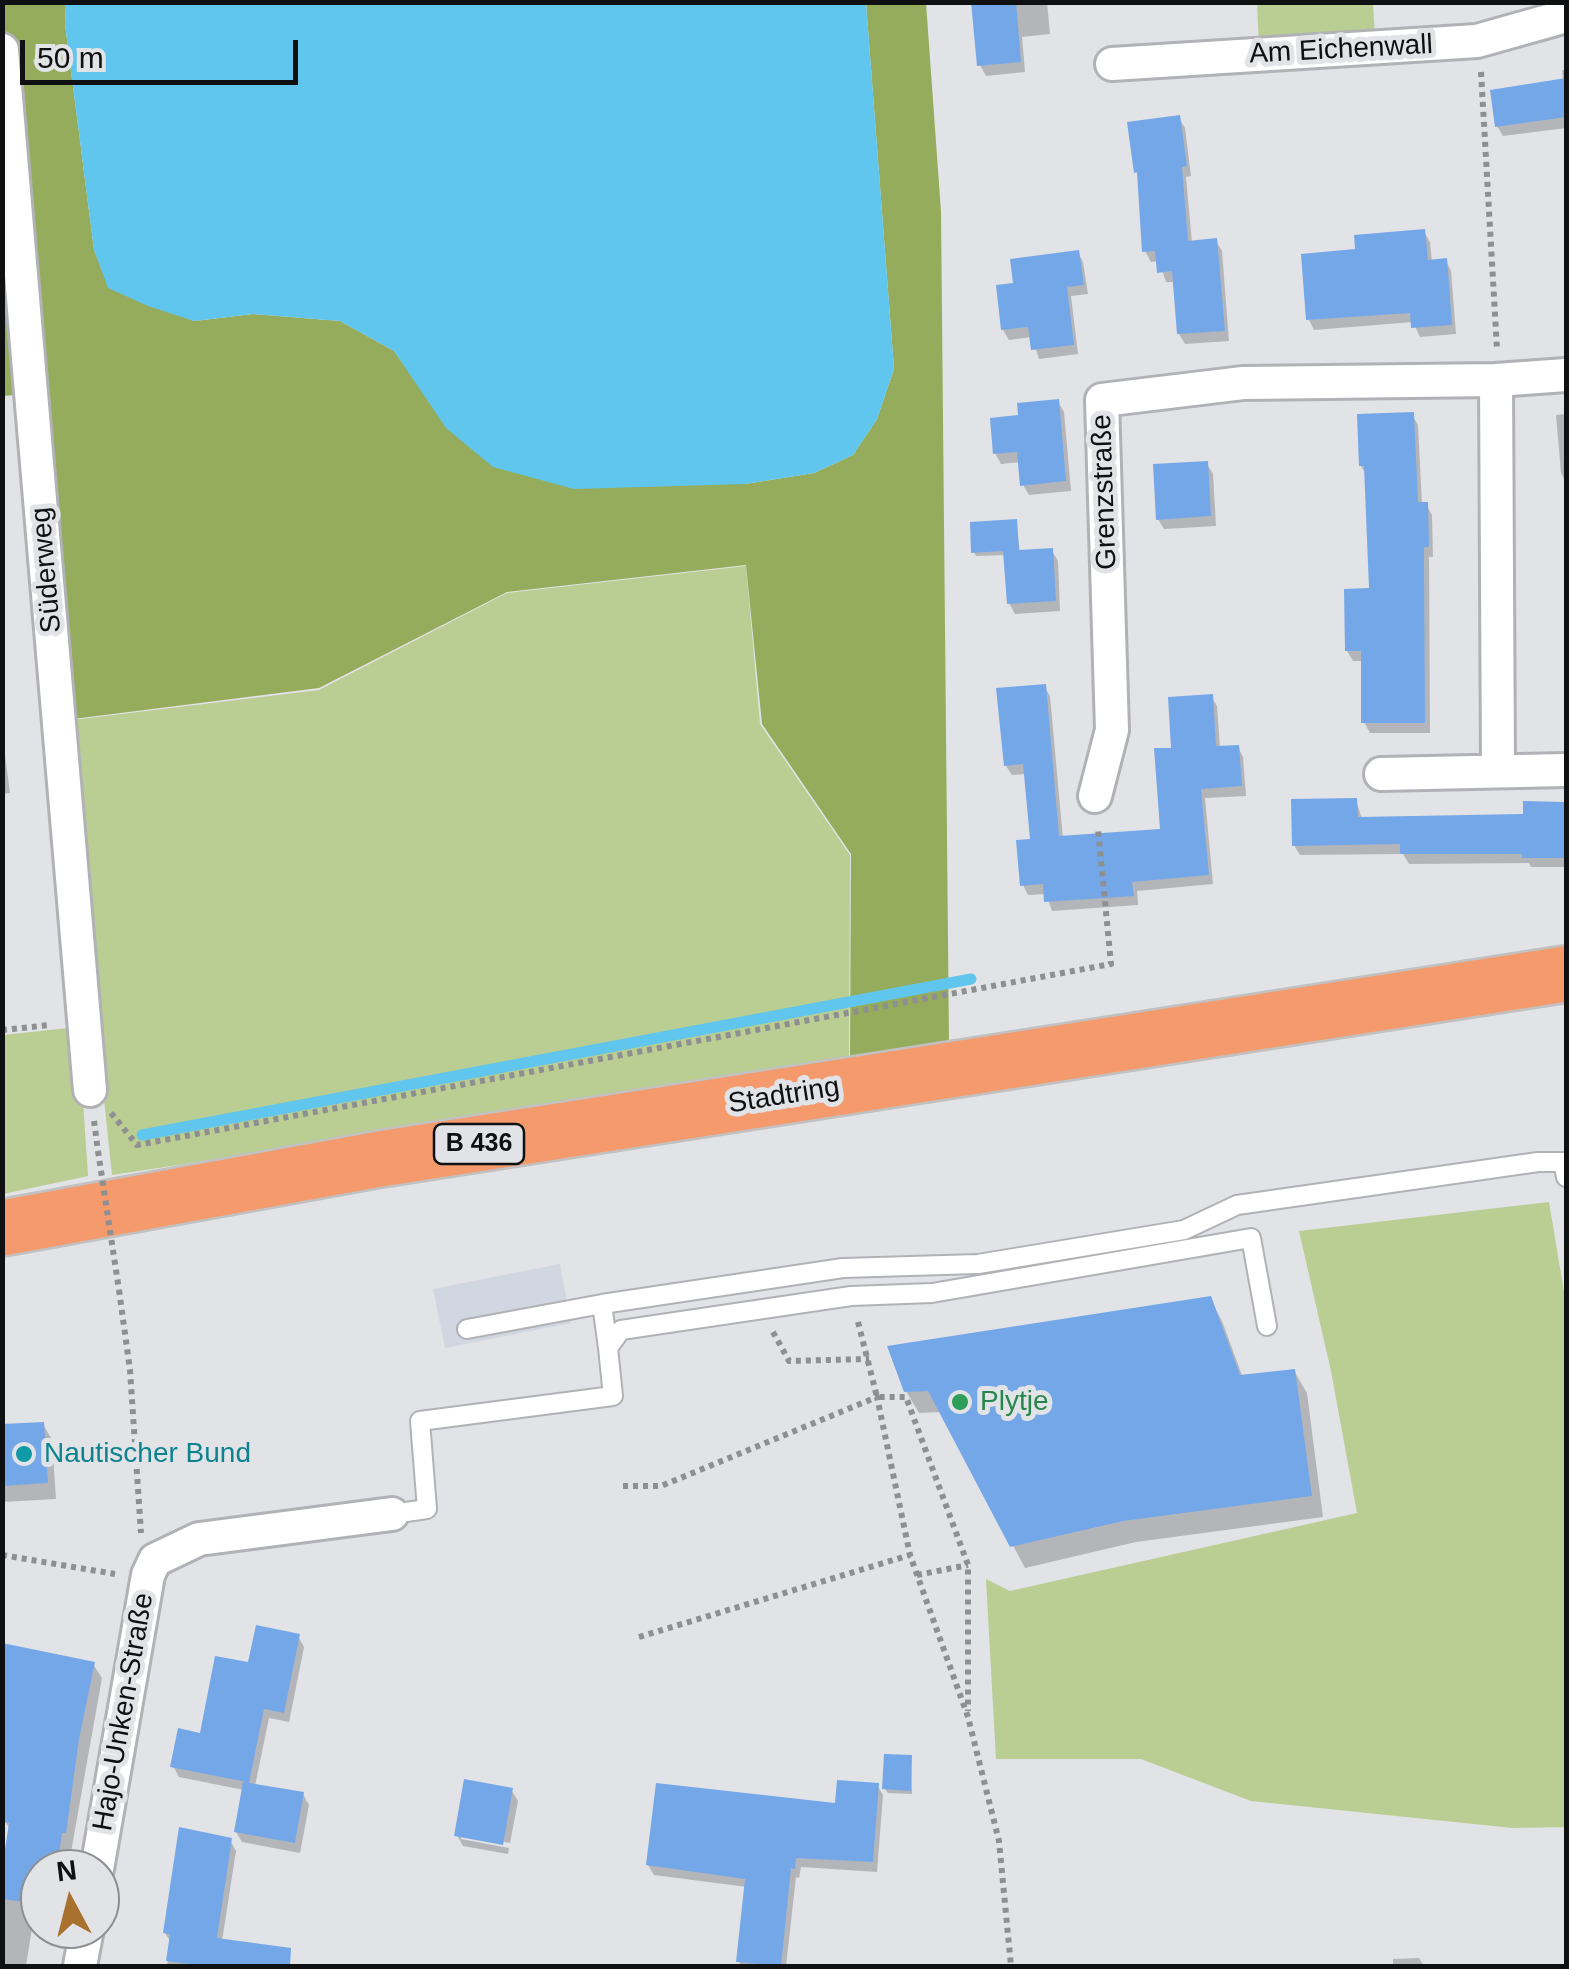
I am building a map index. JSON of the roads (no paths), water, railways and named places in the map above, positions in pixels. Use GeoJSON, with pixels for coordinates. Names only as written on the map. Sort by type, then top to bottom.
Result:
{"type":"FeatureCollection","features":[{"type":"Feature","properties":{"kind":"highway","name":"Stadtring"},"geometry":{"type":"LineString","coordinates":[[2,1228],[399,1156],[1566,974]]}},
{"type":"Feature","properties":{"kind":"street","name":"Am Eichenwall"},"geometry":{"type":"LineString","coordinates":[[1112,64],[1476,42],[1566,16]]}},
{"type":"Feature","properties":{"kind":"street","name":"Süderweg"},"geometry":{"type":"LineString","coordinates":[[2,50],[90,1090]]}},
{"type":"Feature","properties":{"kind":"street","name":"Grenzstraße"},"geometry":{"type":"LineString","coordinates":[[1095,796],[1112,730],[1102,400],[1242,383],[1566,376]]}},
{"type":"Feature","properties":{"kind":"street"},"geometry":{"type":"LineString","coordinates":[[1496,380],[1498,771]]}},
{"type":"Feature","properties":{"kind":"street"},"geometry":{"type":"LineString","coordinates":[[1381,774],[1566,770]]}},
{"type":"Feature","properties":{"kind":"street","name":"Hajo-Unken-Straße"},"geometry":{"type":"LineString","coordinates":[[101,1849],[151,1568],[199,1539],[392,1514]]}},
{"type":"Feature","properties":{"kind":"lane"},"geometry":{"type":"LineString","coordinates":[[467,1329],[602,1304],[843,1268],[978,1264],[1184,1230],[1237,1205],[1538,1162],[1563,1162],[1566,1177]]}},
{"type":"Feature","properties":{"kind":"lane"},"geometry":{"type":"LineString","coordinates":[[608,1348],[621,1330],[851,1296],[932,1292],[1250,1238],[1267,1326]]}},
{"type":"Feature","properties":{"kind":"lane"},"geometry":{"type":"LineString","coordinates":[[392,1514],[428,1509],[420,1421],[614,1396],[602,1304]]}},
{"type":"Feature","properties":{"kind":"water"},"geometry":{"type":"Polygon","coordinates":[[[66,2],[866,3],[894,369],[877,419],[853,455],[814,473],[745,484],[574,489],[493,467],[446,428],[394,351],[340,321],[253,314],[194,321],[108,288],[94,250],[65,24],[66,2]]]}},
{"type":"Feature","properties":{"kind":"waterway"},"geometry":{"type":"LineString","coordinates":[[142,1135],[971,979]]}},
{"type":"Feature","properties":{"kind":"place","name":"Plytje"},"geometry":{"type":"Point","coordinates":[960,1402]}},
{"type":"Feature","properties":{"kind":"place","name":"Nautischer Bund"},"geometry":{"type":"Point","coordinates":[24,1454]}}]}
